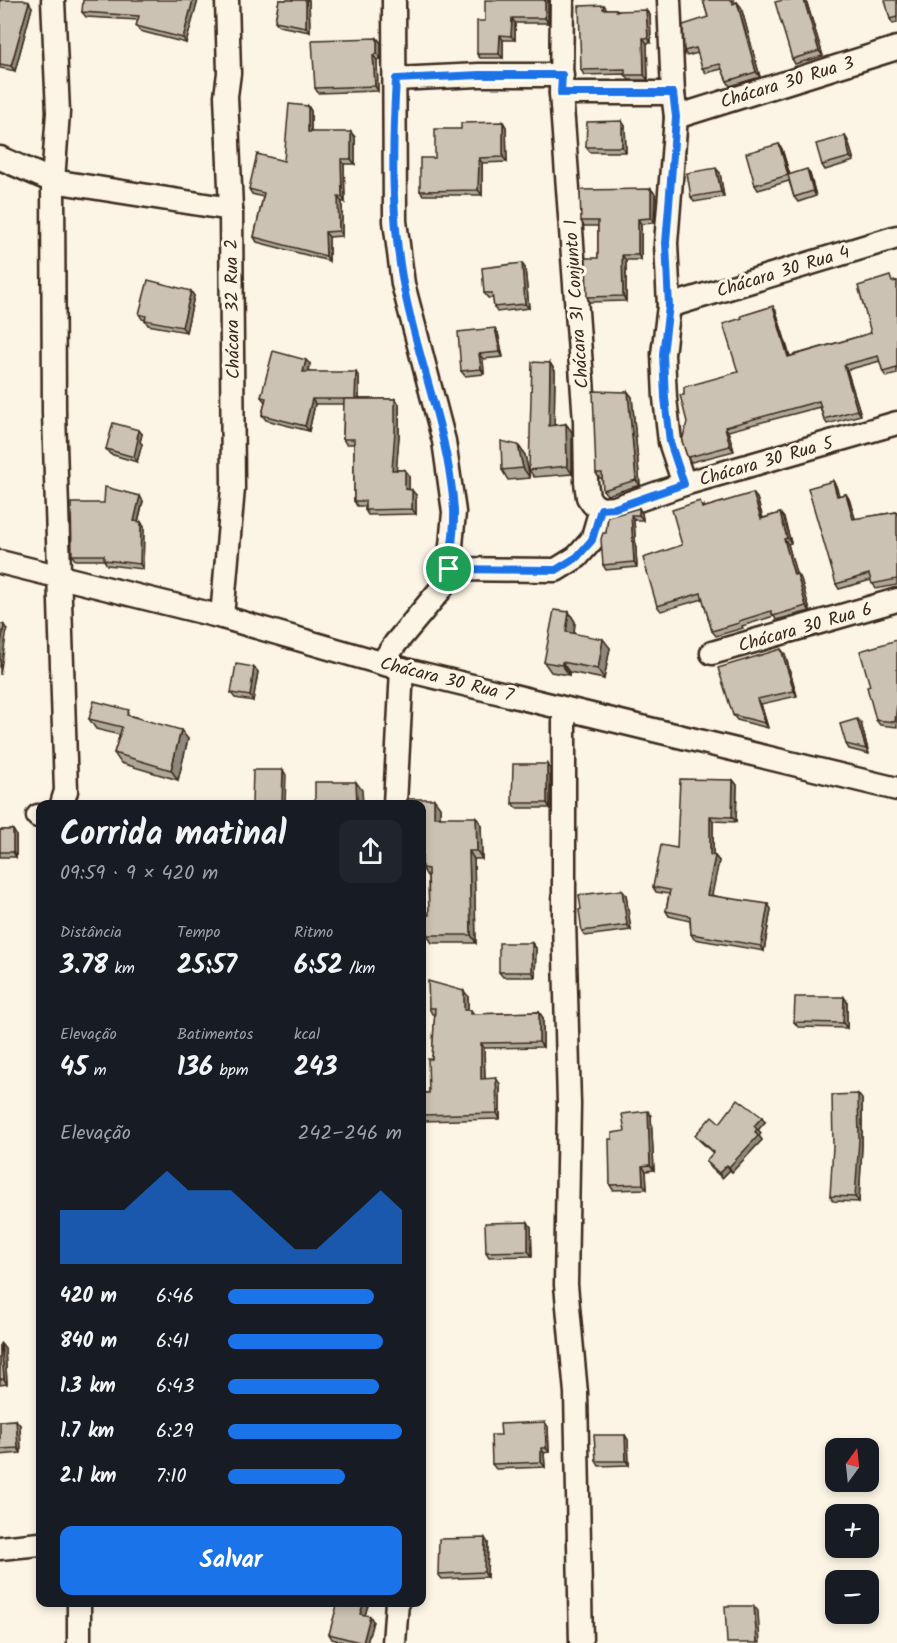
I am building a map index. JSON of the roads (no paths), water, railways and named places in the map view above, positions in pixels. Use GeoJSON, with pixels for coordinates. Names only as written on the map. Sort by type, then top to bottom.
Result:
{"type":"FeatureCollection","features":[{"type":"Feature","properties":{"kind":"street"},"geometry":{"type":"LineString","coordinates":[[53,0],[58,112],[53,181],[54,413],[66,791],[63,800]]}},
{"type":"Feature","properties":{"kind":"street","name":"Chácara 32 Rua 2"},"geometry":{"type":"LineString","coordinates":[[222,617],[233,488],[231,209],[226,96],[229,73],[227,0]]}},
{"type":"Feature","properties":{"kind":"street"},"geometry":{"type":"LineString","coordinates":[[394,0],[396,232],[404,284],[444,441],[454,512],[449,569],[441,589],[394,644],[392,666],[395,800]]}},
{"type":"Feature","properties":{"kind":"street","name":"Chácara 31 Conjunto 1"},"geometry":{"type":"LineString","coordinates":[[562,0],[561,84],[585,421],[586,482],[588,497],[601,509]]}},
{"type":"Feature","properties":{"kind":"street"},"geometry":{"type":"LineString","coordinates":[[669,0],[676,117],[666,243],[669,306],[663,354],[670,442],[684,484]]}},
{"type":"Feature","properties":{"kind":"street","name":"Chácara 30 Rua 3"},"geometry":{"type":"LineString","coordinates":[[676,117],[897,48]]}},
{"type":"Feature","properties":{"kind":"street"},"geometry":{"type":"LineString","coordinates":[[396,79],[479,75],[673,93]]}},
{"type":"Feature","properties":{"kind":"street"},"geometry":{"type":"LineString","coordinates":[[0,158],[53,181],[231,209]]}},
{"type":"Feature","properties":{"kind":"street","name":"Chácara 30 Rua 4"},"geometry":{"type":"LineString","coordinates":[[669,306],[897,237]]}},
{"type":"Feature","properties":{"kind":"street","name":"Chácara 30 Rua 5"},"geometry":{"type":"LineString","coordinates":[[601,509],[615,508],[684,484],[897,423]]}},
{"type":"Feature","properties":{"kind":"street"},"geometry":{"type":"LineString","coordinates":[[449,569],[556,570],[577,557],[592,540],[601,509]]}},
{"type":"Feature","properties":{"kind":"street","name":"Chácara 30 Rua 7"},"geometry":{"type":"LineString","coordinates":[[0,562],[222,617],[392,666],[897,789]]}},
{"type":"Feature","properties":{"kind":"street","name":"Chácara 30 Rua 6"},"geometry":{"type":"LineString","coordinates":[[712,653],[897,600]]}},
{"type":"Feature","properties":{"kind":"street"},"geometry":{"type":"LineString","coordinates":[[564,709],[564,920],[569,1104],[566,1285],[576,1393],[581,1643]]}},
{"type":"Feature","properties":{"kind":"street"},"geometry":{"type":"LineString","coordinates":[[0,1548],[36,1544]]}},
{"type":"Feature","properties":{"kind":"street"},"geometry":{"type":"LineString","coordinates":[[79,1607],[80,1643]]}},
{"type":"Feature","properties":{"kind":"street"},"geometry":{"type":"LineString","coordinates":[[394,1643],[397,1607]]}}]}
